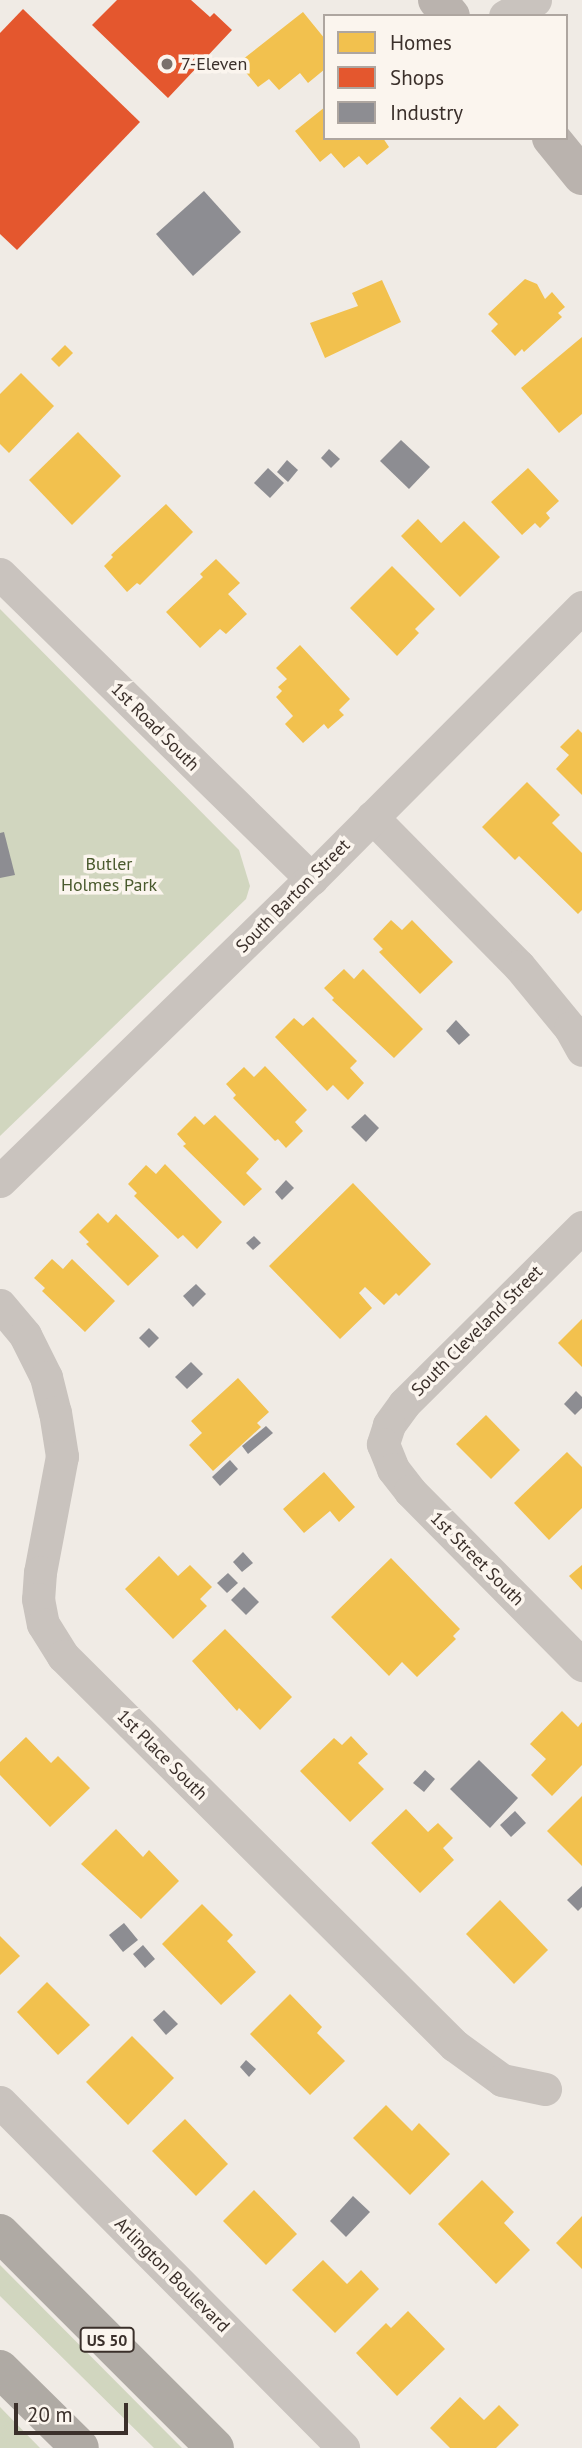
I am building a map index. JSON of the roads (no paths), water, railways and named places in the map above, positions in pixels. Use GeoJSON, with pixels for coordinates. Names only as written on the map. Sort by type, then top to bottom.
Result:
{"type":"FeatureCollection","features":[{"type":"Feature","properties":{"kind":"highway","name":"US 50"},"geometry":{"type":"LineString","coordinates":[[0,2233],[215,2448]]}},
{"type":"Feature","properties":{"kind":"highway"},"geometry":{"type":"LineString","coordinates":[[0,2369],[80,2448]]}},
{"type":"Feature","properties":{"kind":"street"},"geometry":{"type":"LineString","coordinates":[[438,0],[449,14]]}},
{"type":"Feature","properties":{"kind":"street"},"geometry":{"type":"LineString","coordinates":[[509,14],[535,0]]}},
{"type":"Feature","properties":{"kind":"street"},"geometry":{"type":"LineString","coordinates":[[553,140],[582,176]]}},
{"type":"Feature","properties":{"kind":"street","name":"1st Road South"},"geometry":{"type":"LineString","coordinates":[[0,574],[311,879]]}},
{"type":"Feature","properties":{"kind":"street","name":"South Barton Street"},"geometry":{"type":"LineString","coordinates":[[0,1181],[311,879],[582,607]]}},
{"type":"Feature","properties":{"kind":"street"},"geometry":{"type":"LineString","coordinates":[[372,817],[519,966],[570,1028],[582,1050]]}},
{"type":"Feature","properties":{"kind":"street","name":"South Cleveland Street"},"geometry":{"type":"LineString","coordinates":[[383,1444],[390,1425],[404,1404],[582,1227]]}},
{"type":"Feature","properties":{"kind":"street","name":"1st Place South"},"geometry":{"type":"LineString","coordinates":[[0,1306],[25,1335],[46,1377],[55,1412],[62,1456],[40,1572],[38,1599],[43,1624],[63,1656],[454,2045],[502,2080],[545,2089]]}},
{"type":"Feature","properties":{"kind":"street","name":"1st Street South"},"geometry":{"type":"LineString","coordinates":[[383,1444],[393,1469],[410,1491],[582,1665]]}},
{"type":"Feature","properties":{"kind":"street","name":"Arlington Boulevard"},"geometry":{"type":"LineString","coordinates":[[0,2102],[343,2448]]}},
{"type":"Feature","properties":{"kind":"place","name":"7-Eleven"},"geometry":{"type":"Point","coordinates":[167,64]}},
{"type":"Feature","properties":{"kind":"park label","name":"Butler Holmes Park"},"geometry":{"type":"Point","coordinates":[109,875]}}]}
